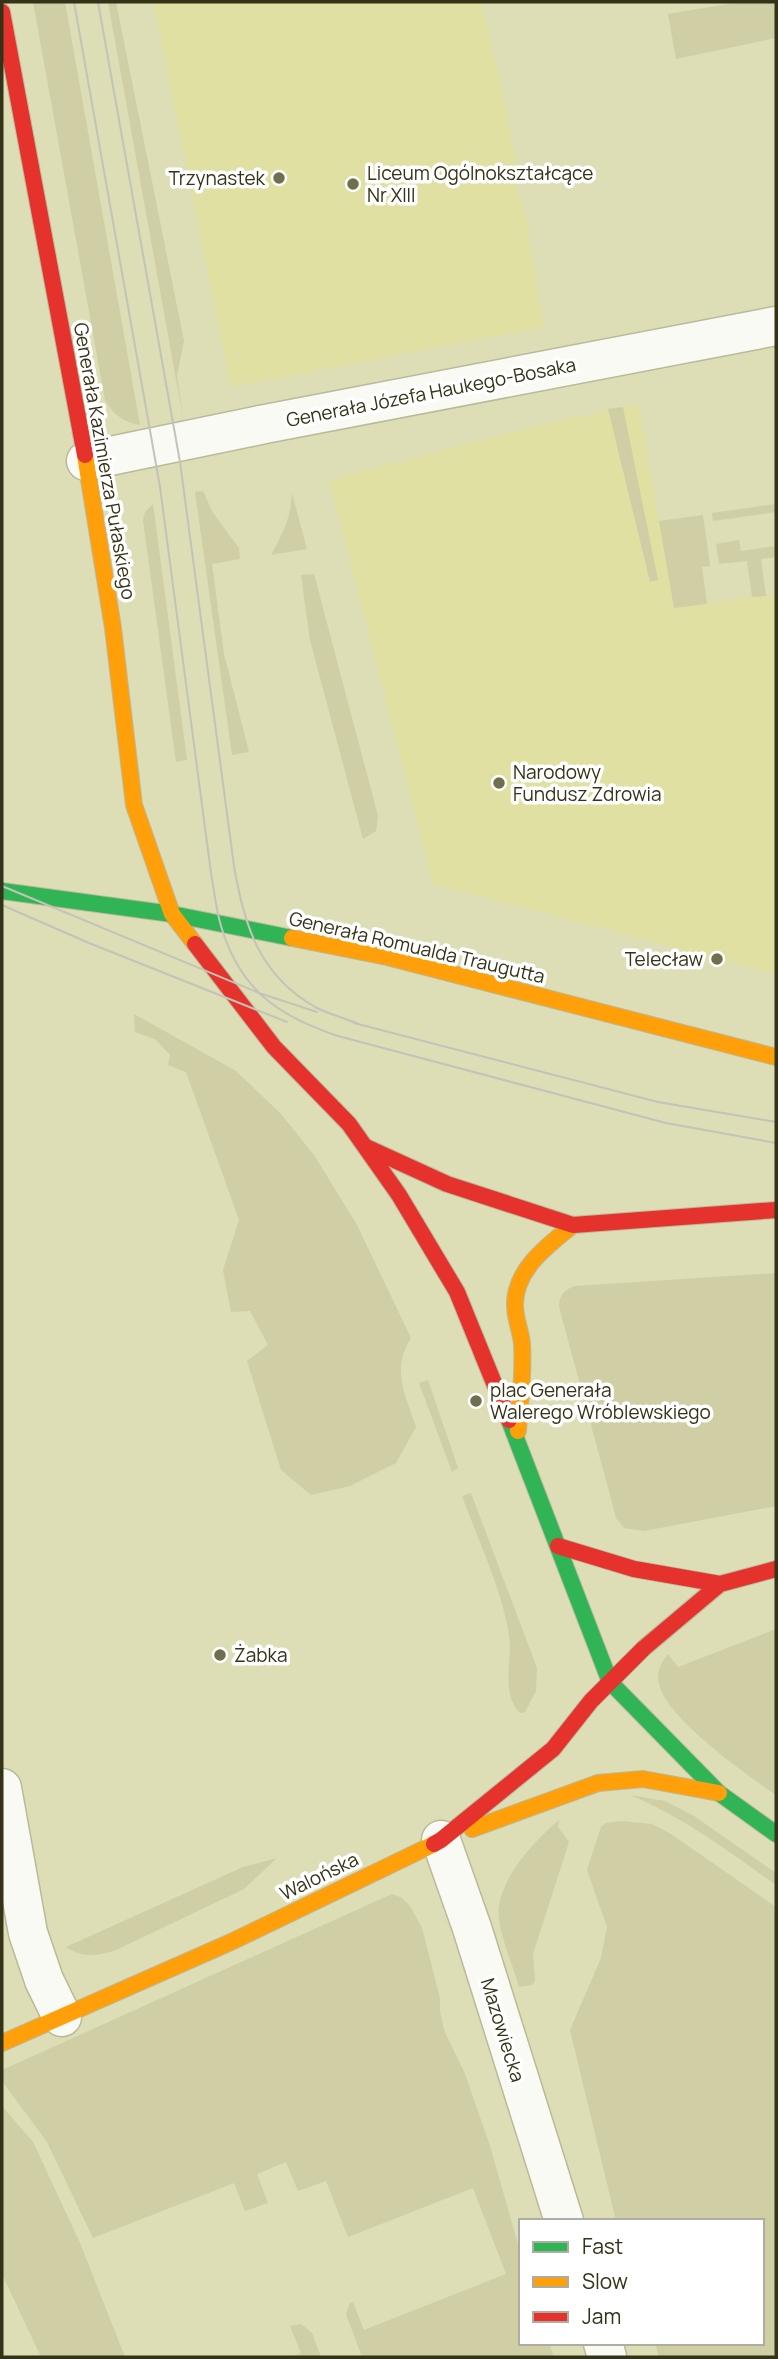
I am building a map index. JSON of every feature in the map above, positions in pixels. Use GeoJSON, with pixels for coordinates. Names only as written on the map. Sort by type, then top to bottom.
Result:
{"type":"FeatureCollection","features":[{"type":"Feature","properties":{"kind":"main road","name":"Generała Kazimierza Pułaskiego"},"geometry":{"type":"LineString","coordinates":[[2,12],[86,461],[113,628],[134,806],[172,914]]}},
{"type":"Feature","properties":{"kind":"main road","name":"Generała Romualda Traugutta"},"geometry":{"type":"LineString","coordinates":[[2,891],[172,914],[402,961],[776,1057]]}},
{"type":"Feature","properties":{"kind":"main road"},"geometry":{"type":"LineString","coordinates":[[172,914],[274,1047],[349,1124],[399,1195],[457,1292],[610,1682],[719,1793],[776,1834]]}},
{"type":"Feature","properties":{"kind":"main road"},"geometry":{"type":"LineString","coordinates":[[366,1147],[447,1184],[573,1225],[776,1210]]}},
{"type":"Feature","properties":{"kind":"main road"},"geometry":{"type":"LineString","coordinates":[[518,1443],[522,1343],[514,1304],[517,1291],[524,1274],[543,1249],[573,1225]]}},
{"type":"Feature","properties":{"kind":"main road"},"geometry":{"type":"LineString","coordinates":[[558,1546],[634,1569],[720,1584],[776,1569]]}},
{"type":"Feature","properties":{"kind":"main road"},"geometry":{"type":"LineString","coordinates":[[610,1682],[644,1648],[720,1584]]}},
{"type":"Feature","properties":{"kind":"main road","name":"Walońska"},"geometry":{"type":"LineString","coordinates":[[2,2043],[232,1942],[441,1840],[553,1749],[591,1701],[610,1682]]}},
{"type":"Feature","properties":{"kind":"main road"},"geometry":{"type":"LineString","coordinates":[[441,1840],[598,1783],[643,1779],[719,1793]]}},
{"type":"Feature","properties":{"kind":"street","name":"Generała Józefa Haukego-Bosaka"},"geometry":{"type":"LineString","coordinates":[[86,461],[776,326]]}},
{"type":"Feature","properties":{"kind":"street"},"geometry":{"type":"LineString","coordinates":[[2,1788],[28,1933],[44,1980],[62,2017]]}},
{"type":"Feature","properties":{"kind":"street","name":"Mazowiecka"},"geometry":{"type":"LineString","coordinates":[[441,1840],[472,1928],[563,2219]]}},
{"type":"Feature","properties":{"kind":"shaded area"},"geometry":{"type":"Polygon","coordinates":[[[33,2],[65,2],[140,425],[119,417],[105,400],[33,2]]]}},
{"type":"Feature","properties":{"kind":"shaded area"},"geometry":{"type":"Polygon","coordinates":[[[108,2],[116,2],[184,341],[177,376],[183,418],[108,2]]]}},
{"type":"Feature","properties":{"kind":"shaded area","name":"Liceum Ogólnokształcące Nr XIII"},"geometry":{"type":"Polygon","coordinates":[[[153,2],[482,2],[518,171],[514,172],[527,224],[544,327],[231,387],[153,2]]]}},
{"type":"Feature","properties":{"kind":"shaded area"},"geometry":{"type":"Polygon","coordinates":[[[740,2],[776,2],[776,38],[676,59],[668,14],[740,2]]]}},
{"type":"Feature","properties":{"kind":"shaded area"},"geometry":{"type":"Polygon","coordinates":[[[639,404],[674,608],[776,594],[776,974],[433,884],[329,480],[540,425],[639,404]]]}},
{"type":"Feature","properties":{"kind":"shaded area"},"geometry":{"type":"Polygon","coordinates":[[[623,407],[658,580],[650,582],[608,409],[623,407]]]}},
{"type":"Feature","properties":{"kind":"shaded area"},"geometry":{"type":"Polygon","coordinates":[[[203,491],[213,513],[239,548],[240,559],[212,564],[224,654],[249,752],[232,755],[195,492],[203,491]]]}},
{"type":"Feature","properties":{"kind":"shaded area"},"geometry":{"type":"Polygon","coordinates":[[[292,493],[307,549],[271,555],[286,525],[292,493]]]}},
{"type":"Feature","properties":{"kind":"shaded area"},"geometry":{"type":"Polygon","coordinates":[[[153,504],[187,760],[176,762],[143,520],[145,512],[153,504]]]}},
{"type":"Feature","properties":{"kind":"shaded area"},"geometry":{"type":"Polygon","coordinates":[[[776,504],[776,512],[713,521],[712,513],[776,504]]]}},
{"type":"Feature","properties":{"kind":"shaded area"},"geometry":{"type":"Polygon","coordinates":[[[703,515],[710,566],[702,567],[707,604],[674,608],[659,521],[703,515]]]}},
{"type":"Feature","properties":{"kind":"shaded area"},"geometry":{"type":"Polygon","coordinates":[[[739,540],[741,551],[776,546],[776,557],[761,559],[766,596],[752,597],[747,561],[719,564],[716,544],[739,540]]]}},
{"type":"Feature","properties":{"kind":"shaded area"},"geometry":{"type":"Polygon","coordinates":[[[314,574],[378,816],[376,831],[363,839],[310,640],[301,575],[314,574]]]}},
{"type":"Feature","properties":{"kind":"shaded area"},"geometry":{"type":"Polygon","coordinates":[[[134,1014],[236,1071],[281,1114],[314,1155],[357,1225],[411,1338],[405,1349],[401,1371],[404,1393],[416,1427],[396,1463],[350,1486],[311,1495],[281,1470],[247,1361],[268,1345],[250,1311],[231,1312],[223,1270],[239,1220],[186,1072],[168,1065],[170,1055],[155,1039],[135,1032],[134,1014]]]}},
{"type":"Feature","properties":{"kind":"shaded area"},"geometry":{"type":"Polygon","coordinates":[[[776,1273],[776,1506],[644,1531],[624,1528],[616,1518],[559,1307],[561,1296],[575,1286],[776,1273]]]}},
{"type":"Feature","properties":{"kind":"shaded area"},"geometry":{"type":"Polygon","coordinates":[[[428,1380],[458,1468],[452,1472],[419,1383],[428,1380]]]}},
{"type":"Feature","properties":{"kind":"shaded area"},"geometry":{"type":"Polygon","coordinates":[[[471,1493],[537,1668],[536,1691],[525,1712],[520,1713],[510,1696],[510,1645],[506,1618],[462,1496],[471,1493]]]}},
{"type":"Feature","properties":{"kind":"shaded area"},"geometry":{"type":"Polygon","coordinates":[[[776,1629],[776,1795],[691,1729],[665,1698],[658,1676],[661,1664],[668,1654],[678,1667],[776,1629]]]}},
{"type":"Feature","properties":{"kind":"shaded area"},"geometry":{"type":"Polygon","coordinates":[[[630,1795],[665,1801],[694,1816],[776,1873],[776,1885],[688,1825],[630,1795]]]}},
{"type":"Feature","properties":{"kind":"shaded area"},"geometry":{"type":"Polygon","coordinates":[[[559,1820],[558,1827],[569,1842],[533,1954],[535,1981],[532,1985],[519,1987],[503,1936],[499,1906],[509,1878],[518,1864],[538,1839],[559,1820]]]}},
{"type":"Feature","properties":{"kind":"shaded area"},"geometry":{"type":"Polygon","coordinates":[[[622,1821],[652,1824],[671,1834],[776,1907],[776,2357],[659,2357],[656,2345],[764,2345],[764,2219],[616,2219],[570,2030],[601,1958],[607,1927],[587,1870],[601,1827],[606,1823],[622,1821]]]}},
{"type":"Feature","properties":{"kind":"shaded area"},"geometry":{"type":"Polygon","coordinates":[[[277,1858],[244,1889],[116,1950],[90,1955],[66,1947],[243,1867],[277,1858]]]}},
{"type":"Feature","properties":{"kind":"shaded area"},"geometry":{"type":"Polygon","coordinates":[[[392,1894],[402,1898],[410,1906],[422,1928],[440,1998],[444,2030],[465,2074],[490,2146],[519,2248],[519,2345],[550,2345],[554,2357],[362,2357],[346,2314],[350,2303],[353,2302],[364,2330],[506,2274],[473,2188],[348,2237],[326,2181],[298,2191],[286,2162],[257,2174],[268,2203],[245,2211],[234,2183],[93,2238],[47,2142],[2,2081],[2,2070],[392,1894]]]}},
{"type":"Feature","properties":{"kind":"shaded area"},"geometry":{"type":"Polygon","coordinates":[[[2,2106],[33,2142],[80,2243],[125,2357],[41,2357],[2,2274],[2,2106]]]}},
{"type":"Feature","properties":{"kind":"shaded area"},"geometry":{"type":"Polygon","coordinates":[[[301,2324],[312,2333],[321,2357],[291,2357],[301,2353],[290,2326],[301,2324]]]}},
{"type":"Feature","properties":{"kind":"tram line"},"geometry":{"type":"LineString","coordinates":[[74,2],[160,487],[215,900],[221,926],[239,967],[264,998],[297,1019],[338,1036],[666,1123],[776,1143]]}},
{"type":"Feature","properties":{"kind":"tram line"},"geometry":{"type":"LineString","coordinates":[[98,2],[180,462],[234,866],[243,908],[257,947],[280,980],[315,1007],[361,1025]]}},
{"type":"Feature","properties":{"kind":"tram line"},"geometry":{"type":"LineString","coordinates":[[2,886],[259,993],[317,1012]]}},
{"type":"Feature","properties":{"kind":"tram line"},"geometry":{"type":"LineString","coordinates":[[2,905],[89,943],[287,1022]]}},
{"type":"Feature","properties":{"kind":"tram line"},"geometry":{"type":"LineString","coordinates":[[354,1023],[658,1102],[776,1122]]}},
{"type":"Feature","properties":{"kind":"traffic: fast"},"geometry":{"type":"LineString","coordinates":[[2,891],[172,914],[292,938]]}},
{"type":"Feature","properties":{"kind":"traffic: fast"},"geometry":{"type":"LineString","coordinates":[[509,1420],[610,1682],[719,1793],[776,1834]]}},
{"type":"Feature","properties":{"kind":"traffic: slow"},"geometry":{"type":"LineString","coordinates":[[85,455],[113,628],[134,805],[172,914],[195,944]]}},
{"type":"Feature","properties":{"kind":"traffic: slow"},"geometry":{"type":"LineString","coordinates":[[292,938],[387,957],[776,1057]]}},
{"type":"Feature","properties":{"kind":"traffic: slow"},"geometry":{"type":"LineString","coordinates":[[518,1431],[522,1355],[515,1311],[516,1293],[520,1281],[534,1260],[573,1225]]}},
{"type":"Feature","properties":{"kind":"traffic: slow"},"geometry":{"type":"LineString","coordinates":[[472,1829],[598,1783],[643,1779],[719,1793]]}},
{"type":"Feature","properties":{"kind":"traffic: slow"},"geometry":{"type":"LineString","coordinates":[[2,2043],[231,1942],[434,1844]]}},
{"type":"Feature","properties":{"kind":"traffic: jam"},"geometry":{"type":"LineString","coordinates":[[2,12],[85,455]]}},
{"type":"Feature","properties":{"kind":"traffic: jam"},"geometry":{"type":"LineString","coordinates":[[195,944],[274,1047],[349,1124],[399,1195],[457,1292],[509,1420]]}},
{"type":"Feature","properties":{"kind":"traffic: jam"},"geometry":{"type":"LineString","coordinates":[[366,1147],[447,1184],[573,1225],[776,1210]]}},
{"type":"Feature","properties":{"kind":"traffic: jam"},"geometry":{"type":"LineString","coordinates":[[558,1546],[634,1569],[720,1584]]}},
{"type":"Feature","properties":{"kind":"traffic: jam"},"geometry":{"type":"LineString","coordinates":[[434,1844],[553,1749],[591,1701],[644,1648],[720,1584],[776,1569]]}},
{"type":"Feature","properties":{"kind":"place","name":"Trzynastek"},"geometry":{"type":"Point","coordinates":[279,178]}},
{"type":"Feature","properties":{"kind":"place","name":"Liceum Ogólnokształcące Nr XIII"},"geometry":{"type":"Point","coordinates":[353,184]}},
{"type":"Feature","properties":{"kind":"place","name":"Narodowy Fundusz Zdrowia"},"geometry":{"type":"Point","coordinates":[499,783]}},
{"type":"Feature","properties":{"kind":"place","name":"Telecław"},"geometry":{"type":"Point","coordinates":[717,959]}},
{"type":"Feature","properties":{"kind":"place","name":"plac Generała Walerego Wróblewskiego"},"geometry":{"type":"Point","coordinates":[476,1401]}},
{"type":"Feature","properties":{"kind":"place","name":"Żabka"},"geometry":{"type":"Point","coordinates":[220,1655]}}]}
